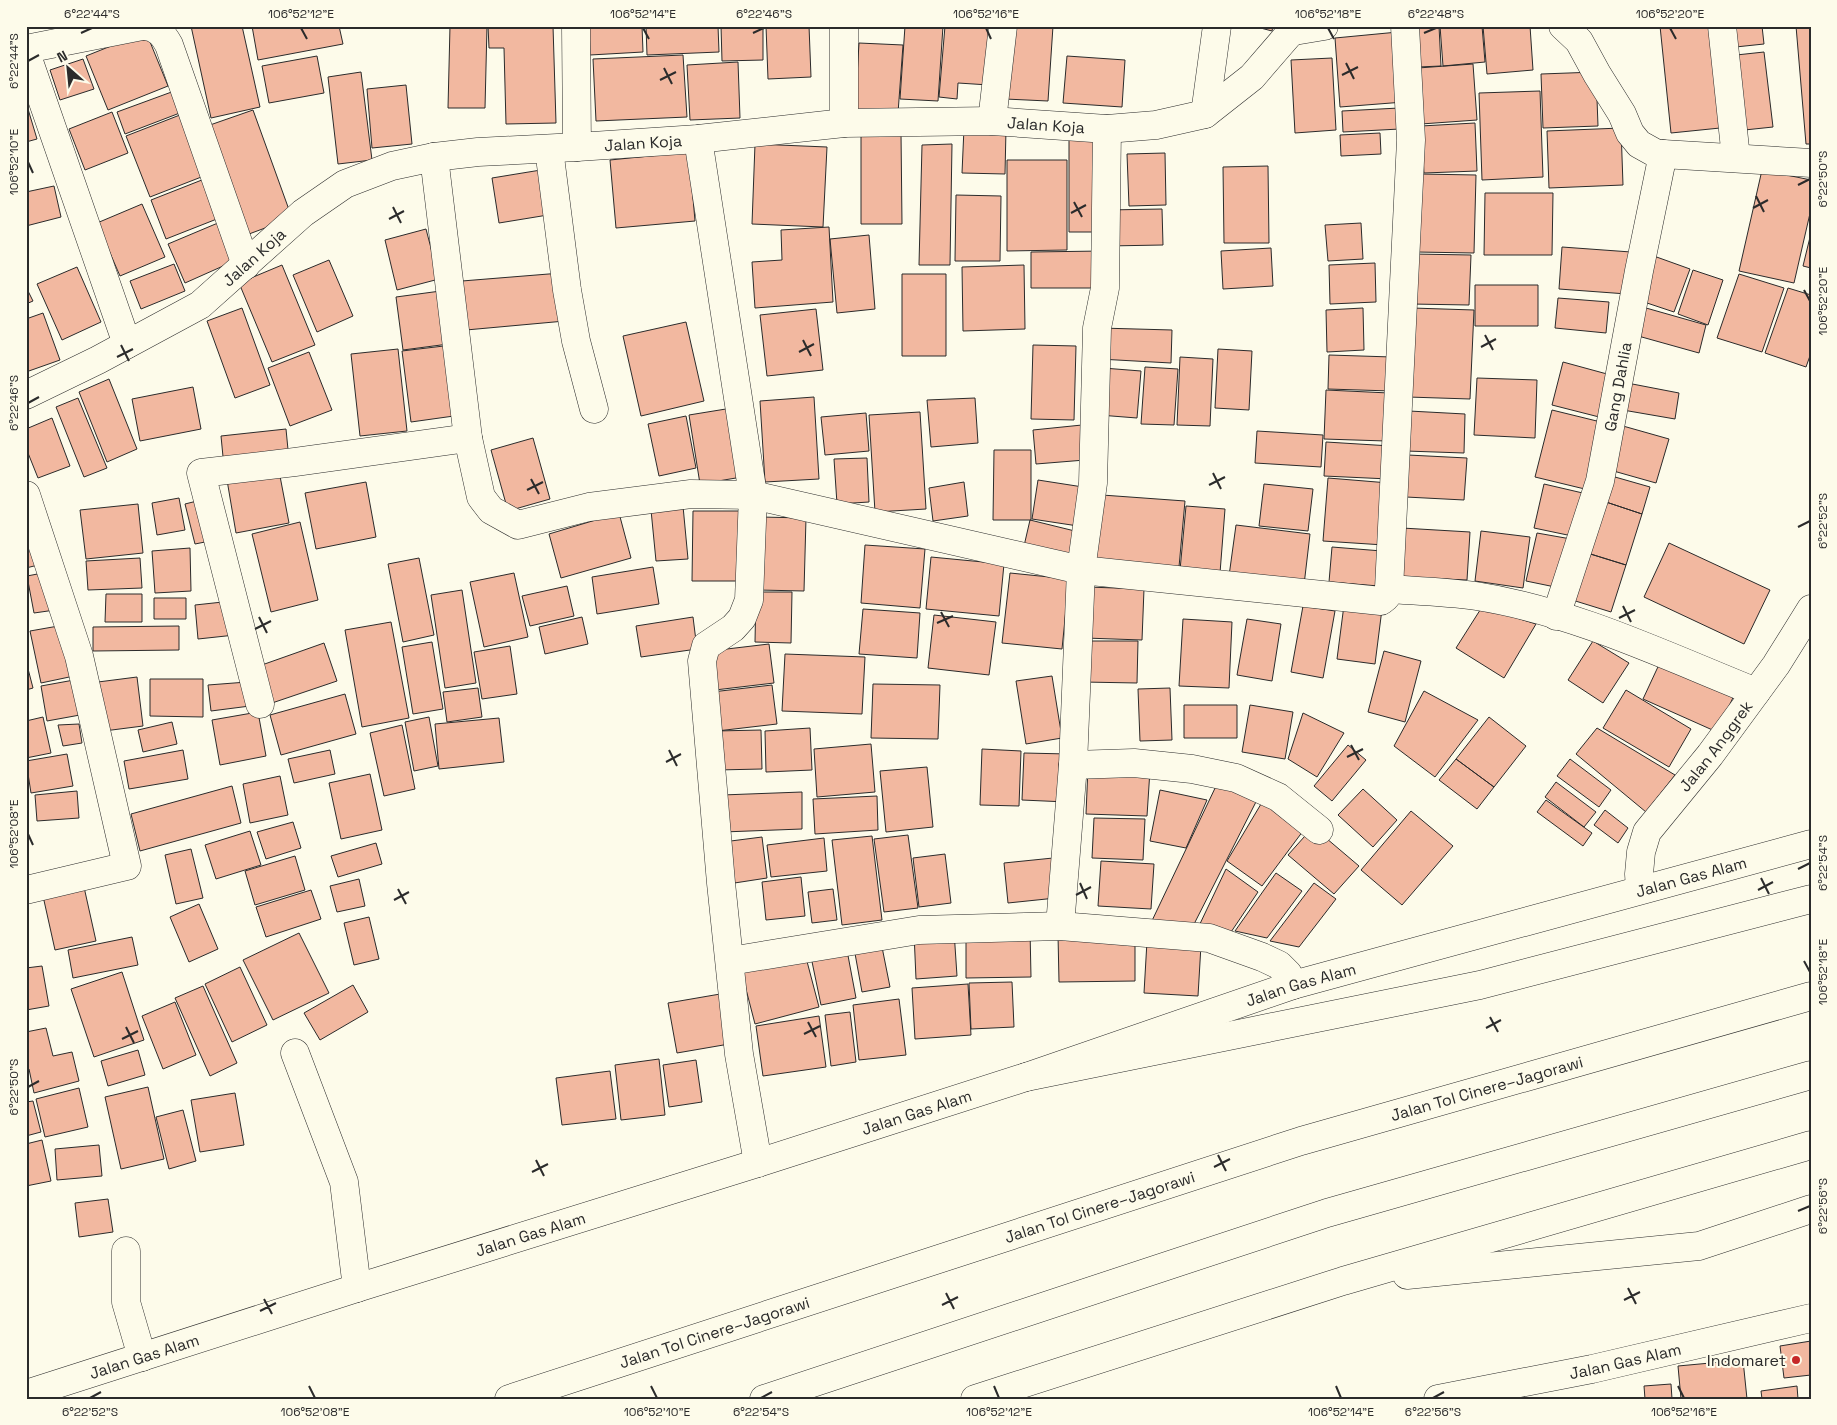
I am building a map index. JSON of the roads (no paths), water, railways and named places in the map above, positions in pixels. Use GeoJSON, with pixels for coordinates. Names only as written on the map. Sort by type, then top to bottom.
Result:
{"type":"FeatureCollection","features":[{"type":"Feature","properties":{"kind":"main road"},"geometry":{"type":"LineString","coordinates":[[26,49],[148,26],[159,31],[169,46],[246,264]]}},
{"type":"Feature","properties":{"kind":"main road"},"geometry":{"type":"LineString","coordinates":[[576,26],[577,147]]}},
{"type":"Feature","properties":{"kind":"main road"},"geometry":{"type":"LineString","coordinates":[[844,26],[844,123]]}},
{"type":"Feature","properties":{"kind":"main road"},"geometry":{"type":"LineString","coordinates":[[992,121],[1003,26]]}},
{"type":"Feature","properties":{"kind":"main road"},"geometry":{"type":"LineString","coordinates":[[1205,114],[1217,26]]}},
{"type":"Feature","properties":{"kind":"main road"},"geometry":{"type":"LineString","coordinates":[[1295,29],[1324,26]]}},
{"type":"Feature","properties":{"kind":"main road"},"geometry":{"type":"LineString","coordinates":[[434,157],[468,438],[481,497],[491,510],[518,525],[589,507],[691,494],[753,495],[1081,570],[1381,601],[1386,597],[1389,590],[1411,140],[1405,26]]}},
{"type":"Feature","properties":{"kind":"main road"},"geometry":{"type":"LineString","coordinates":[[1563,26],[1579,41],[1622,114],[1630,133],[1639,144],[1657,154],[1811,163]]}},
{"type":"Feature","properties":{"kind":"main road"},"geometry":{"type":"LineString","coordinates":[[1722,26],[1736,158]]}},
{"type":"Feature","properties":{"kind":"main road","name":"Jalan Koja"},"geometry":{"type":"LineString","coordinates":[[26,396],[200,305],[303,213],[345,184],[392,166],[434,157],[478,152],[549,149],[698,138],[844,123],[992,121],[1107,129],[1156,125],[1205,114],[1252,77],[1295,29]]}},
{"type":"Feature","properties":{"kind":"main road"},"geometry":{"type":"LineString","coordinates":[[26,53],[127,344]]}},
{"type":"Feature","properties":{"kind":"main road"},"geometry":{"type":"LineString","coordinates":[[1060,926],[1073,765],[1081,570],[1093,483],[1097,328],[1105,288],[1107,129]]}},
{"type":"Feature","properties":{"kind":"main road"},"geometry":{"type":"LineString","coordinates":[[698,138],[753,495],[749,600],[742,618],[733,628],[706,646],[702,661],[721,883],[739,1054],[758,1163]]}},
{"type":"Feature","properties":{"kind":"main road"},"geometry":{"type":"LineString","coordinates":[[549,149],[570,307],[576,341],[594,409]]}},
{"type":"Feature","properties":{"kind":"main road","name":"Gang Dahlia"},"geometry":{"type":"LineString","coordinates":[[1556,616],[1600,480],[1663,154]]}},
{"type":"Feature","properties":{"kind":"main road"},"geometry":{"type":"LineString","coordinates":[[260,704],[201,473],[468,438]]}},
{"type":"Feature","properties":{"kind":"main road"},"geometry":{"type":"LineString","coordinates":[[26,495],[79,656],[126,866],[26,890]]}},
{"type":"Feature","properties":{"kind":"main road"},"geometry":{"type":"LineString","coordinates":[[1389,590],[1476,596],[1556,616],[1602,630],[1756,692]]}},
{"type":"Feature","properties":{"kind":"main road","name":"Jalan Anggrek"},"geometry":{"type":"LineString","coordinates":[[1640,889],[1641,852],[1647,832],[1710,755],[1756,692],[1811,609]]}},
{"type":"Feature","properties":{"kind":"main road"},"geometry":{"type":"LineString","coordinates":[[1073,765],[1134,763],[1192,769],[1236,778],[1278,797],[1319,830]]}},
{"type":"Feature","properties":{"kind":"main road","name":"Jalan Gas Alam"},"geometry":{"type":"LineString","coordinates":[[26,1394],[1026,1077],[1293,985],[1811,844]]}},
{"type":"Feature","properties":{"kind":"main road"},"geometry":{"type":"LineString","coordinates":[[1026,1077],[1480,985],[1811,899]]}},
{"type":"Feature","properties":{"kind":"main road"},"geometry":{"type":"LineString","coordinates":[[730,961],[920,930],[1060,926],[1209,938],[1279,965],[1288,974],[1293,985]]}},
{"type":"Feature","properties":{"kind":"main road","name":"Jalan Tol Cinere–Jagorawi"},"geometry":{"type":"LineString","coordinates":[[509,1399],[1301,1141],[1811,996]]}},
{"type":"Feature","properties":{"kind":"main road"},"geometry":{"type":"LineString","coordinates":[[295,1054],[344,1182],[357,1288]]}},
{"type":"Feature","properties":{"kind":"main road"},"geometry":{"type":"LineString","coordinates":[[764,1399],[1327,1213],[1811,1075]]}},
{"type":"Feature","properties":{"kind":"main road"},"geometry":{"type":"LineString","coordinates":[[975,1399],[1343,1281],[1811,1145]]}},
{"type":"Feature","properties":{"kind":"main road"},"geometry":{"type":"LineString","coordinates":[[1343,1281],[1699,1246],[1811,1209]]}},
{"type":"Feature","properties":{"kind":"main road"},"geometry":{"type":"LineString","coordinates":[[126,1251],[126,1302],[142,1357]]}},
{"type":"Feature","properties":{"kind":"main road","name":"Jalan Gas Alam"},"geometry":{"type":"LineString","coordinates":[[1438,1399],[1592,1369],[1811,1318]]}},
{"type":"Feature","properties":{"kind":"place","name":"Indomaret"},"geometry":{"type":"Point","coordinates":[1796,1360]}}]}
